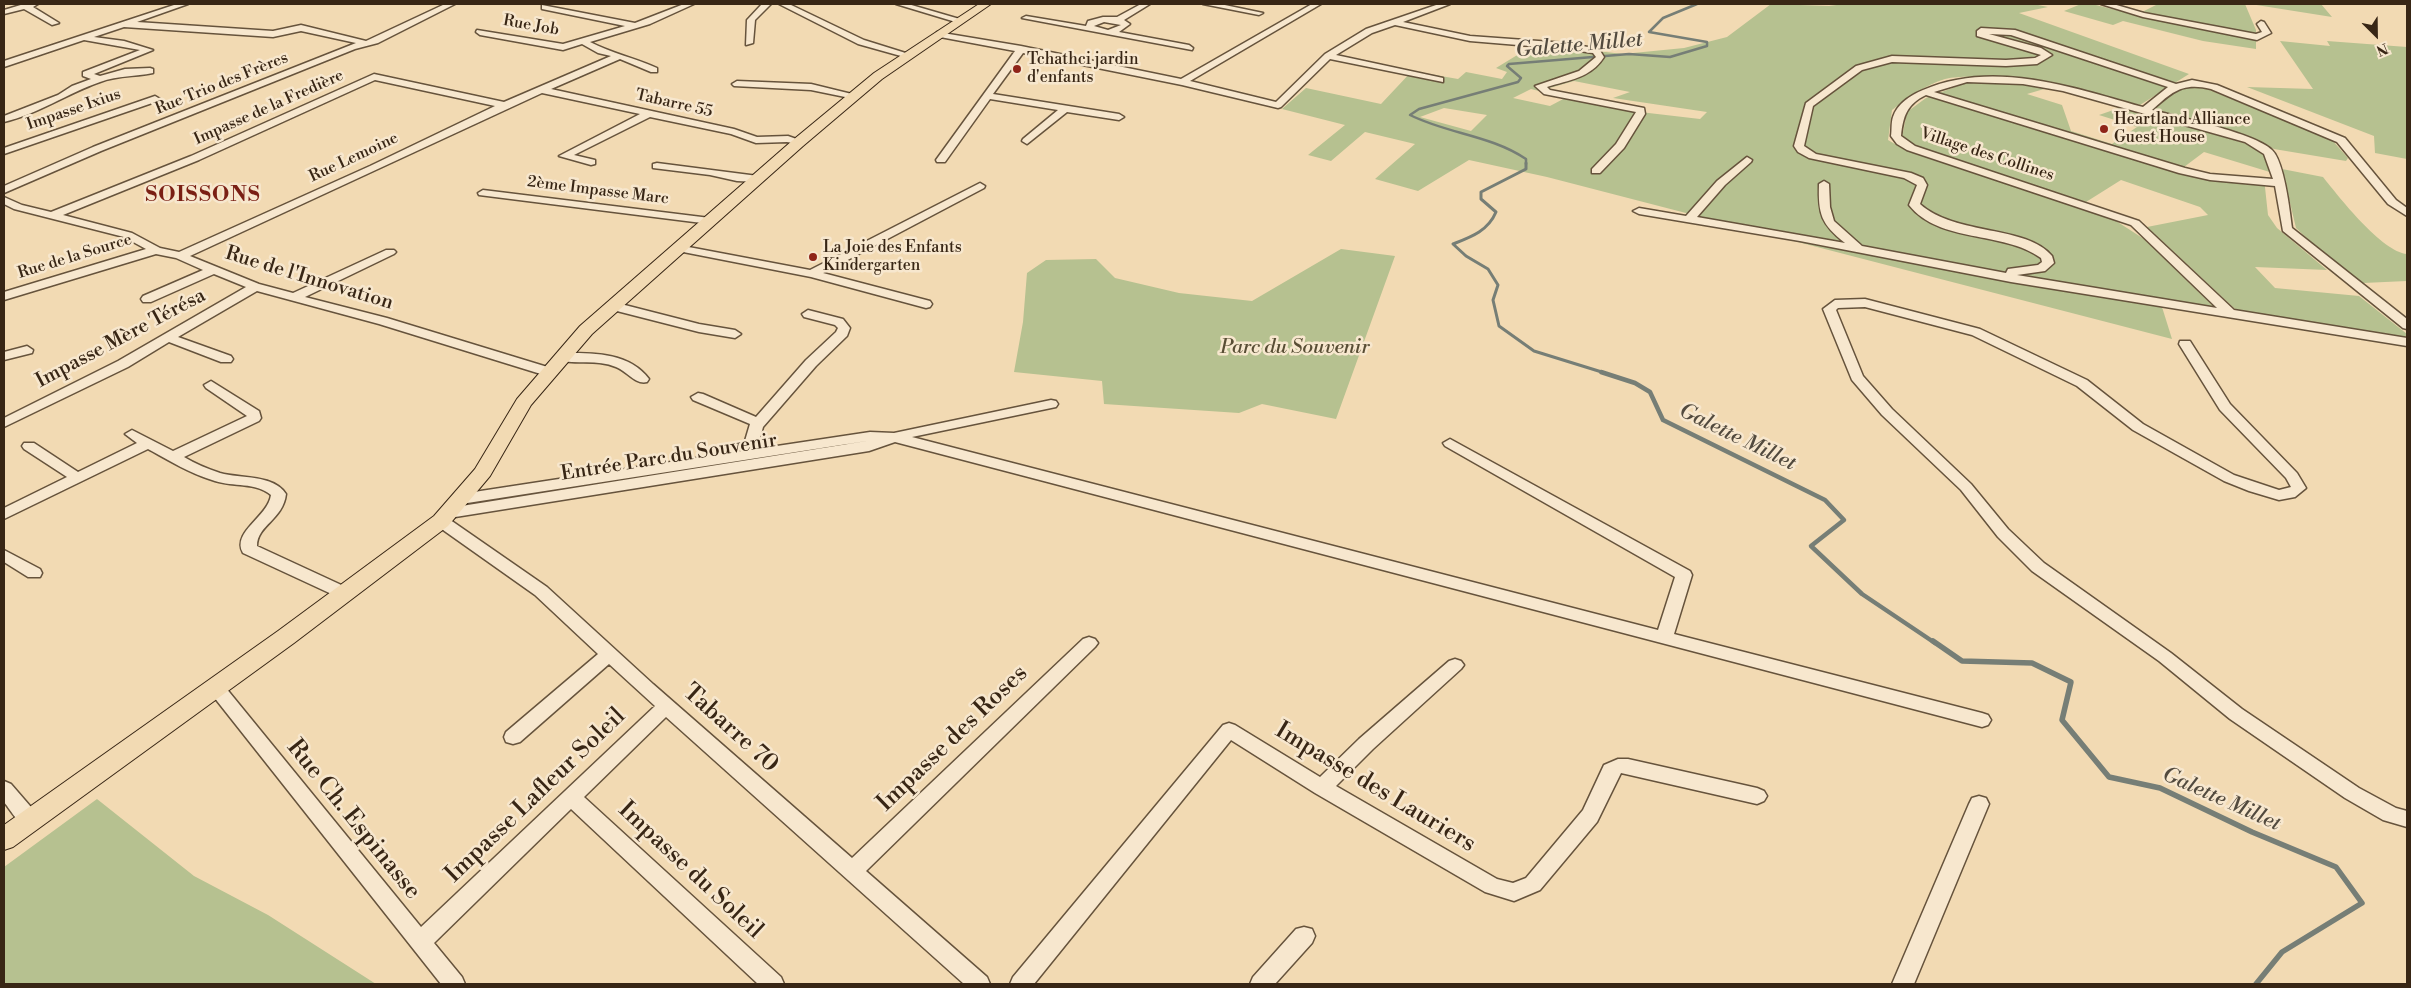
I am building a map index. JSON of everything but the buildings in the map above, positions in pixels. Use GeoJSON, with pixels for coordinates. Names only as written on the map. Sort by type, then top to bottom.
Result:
{"type":"FeatureCollection","features":[{"type":"Feature","properties":{"kind":"main road"},"geometry":{"type":"LineString","coordinates":[[4,839],[215,688],[344,593],[450,511],[483,472],[523,403],[586,330],[798,143],[855,96],[908,55],[986,4]]}},
{"type":"Feature","properties":{"kind":"street"},"geometry":{"type":"LineString","coordinates":[[4,64],[184,4]]}},
{"type":"Feature","properties":{"kind":"street","name":"Rue Trio des Frères"},"geometry":{"type":"LineString","coordinates":[[4,190],[97,149],[352,47],[367,43],[451,4]]}},
{"type":"Feature","properties":{"kind":"street","name":"Rue Job"},"geometry":{"type":"LineString","coordinates":[[480,32],[563,47],[634,26],[690,4]]}},
{"type":"Feature","properties":{"kind":"street"},"geometry":{"type":"LineString","coordinates":[[749,43],[748,24],[753,16],[767,4]]}},
{"type":"Feature","properties":{"kind":"street"},"geometry":{"type":"LineString","coordinates":[[783,4],[861,42],[908,55]]}},
{"type":"Feature","properties":{"kind":"street"},"geometry":{"type":"LineString","coordinates":[[900,4],[959,20]]}},
{"type":"Feature","properties":{"kind":"street"},"geometry":{"type":"LineString","coordinates":[[1118,20],[1146,4]]}},
{"type":"Feature","properties":{"kind":"street"},"geometry":{"type":"LineString","coordinates":[[1207,4],[1259,13]]}},
{"type":"Feature","properties":{"kind":"street"},"geometry":{"type":"LineString","coordinates":[[1182,82],[1317,4]]}},
{"type":"Feature","properties":{"kind":"street"},"geometry":{"type":"LineString","coordinates":[[940,34],[1182,82],[1278,105],[1328,56],[1369,31],[1446,4]]}},
{"type":"Feature","properties":{"kind":"street"},"geometry":{"type":"LineString","coordinates":[[2105,4],[2143,14],[2257,37],[2267,33],[2261,24]]}},
{"type":"Feature","properties":{"kind":"street"},"geometry":{"type":"LineString","coordinates":[[4,12],[29,5],[55,23]]}},
{"type":"Feature","properties":{"kind":"street"},"geometry":{"type":"LineString","coordinates":[[545,8],[634,26]]}},
{"type":"Feature","properties":{"kind":"street"},"geometry":{"type":"LineString","coordinates":[[1026,18],[1074,27],[1092,27],[1104,32],[1122,33],[1189,48]]}},
{"type":"Feature","properties":{"kind":"street"},"geometry":{"type":"LineString","coordinates":[[1092,27],[1102,20],[1118,20],[1126,24],[1122,33]]}},
{"type":"Feature","properties":{"kind":"street"},"geometry":{"type":"LineString","coordinates":[[1396,22],[1432,31],[1484,39],[1581,47],[1596,51],[1600,57],[1598,63],[1587,70],[1540,86],[1547,92],[1640,110],[1640,114],[1620,146],[1596,171]]}},
{"type":"Feature","properties":{"kind":"street"},"geometry":{"type":"LineString","coordinates":[[122,24],[273,34],[301,28],[367,43]]}},
{"type":"Feature","properties":{"kind":"street"},"geometry":{"type":"LineString","coordinates":[[2011,278],[2012,272],[2040,268],[2048,263],[2046,256],[2024,243],[1946,224],[1925,214],[1914,205],[1922,185],[1919,180],[1907,175],[1813,156],[1802,150],[1800,146],[1809,105],[1859,68],[1892,59],[2006,63],[2037,62],[2048,55],[2038,50],[1980,34],[1981,31],[1988,29],[2012,32],[2174,86]]}},
{"type":"Feature","properties":{"kind":"street"},"geometry":{"type":"LineString","coordinates":[[84,38],[149,50],[86,74],[99,79]]}},
{"type":"Feature","properties":{"kind":"street"},"geometry":{"type":"LineString","coordinates":[[584,42],[600,51],[619,56],[654,70]]}},
{"type":"Feature","properties":{"kind":"street"},"geometry":{"type":"LineString","coordinates":[[941,160],[1022,49]]}},
{"type":"Feature","properties":{"kind":"street","name":"Rue Lemoine"},"geometry":{"type":"LineString","coordinates":[[180,256],[374,168],[503,105],[543,90],[619,56]]}},
{"type":"Feature","properties":{"kind":"street"},"geometry":{"type":"LineString","coordinates":[[1328,56],[1440,80]]}},
{"type":"Feature","properties":{"kind":"street"},"geometry":{"type":"LineString","coordinates":[[4,119],[61,97],[75,88],[99,79],[125,72],[150,71]]}},
{"type":"Feature","properties":{"kind":"street","name":"Impasse de la Fredière"},"geometry":{"type":"LineString","coordinates":[[54,215],[195,158],[374,77],[503,105]]}},
{"type":"Feature","properties":{"kind":"street","name":"Village des Collines"},"geometry":{"type":"LineString","coordinates":[[2230,313],[2136,223],[1911,148],[1901,142],[1896,136],[1901,110],[1925,92],[1953,81],[1967,79],[2023,81],[2064,88],[2145,110],[2262,146],[2270,152],[2280,183],[2287,229],[2407,325]]}},
{"type":"Feature","properties":{"kind":"street"},"geometry":{"type":"LineString","coordinates":[[2145,110],[2174,86],[2192,82],[2214,87],[2341,140],[2392,202],[2407,213]]}},
{"type":"Feature","properties":{"kind":"street"},"geometry":{"type":"LineString","coordinates":[[737,84],[811,86],[855,96]]}},
{"type":"Feature","properties":{"kind":"street","name":"Tabarre 55"},"geometry":{"type":"LineString","coordinates":[[543,90],[734,132],[756,140],[788,140],[798,143]]}},
{"type":"Feature","properties":{"kind":"street"},"geometry":{"type":"LineString","coordinates":[[1925,92],[2183,171],[2210,177],[2280,183]]}},
{"type":"Feature","properties":{"kind":"street"},"geometry":{"type":"LineString","coordinates":[[987,96],[1120,117]]}},
{"type":"Feature","properties":{"kind":"street","name":"Impasse Ixius"},"geometry":{"type":"LineString","coordinates":[[4,151],[155,99]]}},
{"type":"Feature","properties":{"kind":"street"},"geometry":{"type":"LineString","coordinates":[[1026,141],[1066,108]]}},
{"type":"Feature","properties":{"kind":"street"},"geometry":{"type":"LineString","coordinates":[[591,162],[564,156],[648,114]]}},
{"type":"Feature","properties":{"kind":"street"},"geometry":{"type":"LineString","coordinates":[[1689,219],[1721,183],[1747,160]]}},
{"type":"Feature","properties":{"kind":"street"},"geometry":{"type":"LineString","coordinates":[[657,166],[710,172],[737,178],[758,179]]}},
{"type":"Feature","properties":{"kind":"street"},"geometry":{"type":"LineString","coordinates":[[1824,184],[1823,211],[1828,221],[1859,249]]}},
{"type":"Feature","properties":{"kind":"street"},"geometry":{"type":"LineString","coordinates":[[812,274],[980,186]]}},
{"type":"Feature","properties":{"kind":"street","name":"2ème Impasse Marc"},"geometry":{"type":"LineString","coordinates":[[483,193],[710,220]]}},
{"type":"Feature","properties":{"kind":"street","name":"Rue de l'Innovation"},"geometry":{"type":"LineString","coordinates":[[4,200],[18,207],[128,235],[156,250],[180,256],[255,287],[383,321],[549,372]]}},
{"type":"Feature","properties":{"kind":"street"},"geometry":{"type":"LineString","coordinates":[[1639,211],[1859,249],[2011,278],[2407,342]]}},
{"type":"Feature","properties":{"kind":"street"},"geometry":{"type":"LineString","coordinates":[[678,248],[812,274],[926,304]]}},
{"type":"Feature","properties":{"kind":"street","name":"Rue de la Source"},"geometry":{"type":"LineString","coordinates":[[4,296],[156,250]]}},
{"type":"Feature","properties":{"kind":"street"},"geometry":{"type":"LineString","coordinates":[[295,298],[390,252]]}},
{"type":"Feature","properties":{"kind":"street"},"geometry":{"type":"LineString","coordinates":[[147,299],[213,270]]}},
{"type":"Feature","properties":{"kind":"street","name":"Impasse Mère Térésa"},"geometry":{"type":"LineString","coordinates":[[4,422],[124,364],[255,287]]}},
{"type":"Feature","properties":{"kind":"street"},"geometry":{"type":"LineString","coordinates":[[2185,344],[2210,388],[2225,407],[2292,476],[2298,488],[2290,494],[2278,494],[2254,488],[2229,478],[2138,427],[2082,383],[1976,332],[1865,303],[1835,304],[1829,309],[1857,377],[1887,412],[1966,487],[2003,533],[2038,567],[2165,657],[2236,714],[2352,794],[2390,814],[2407,819]]}},
{"type":"Feature","properties":{"kind":"street"},"geometry":{"type":"LineString","coordinates":[[613,306],[699,328],[735,334]]}},
{"type":"Feature","properties":{"kind":"street"},"geometry":{"type":"LineString","coordinates":[[748,454],[756,426],[811,363],[842,333],[844,328],[839,322],[808,314]]}},
{"type":"Feature","properties":{"kind":"street"},"geometry":{"type":"LineString","coordinates":[[169,338],[226,359]]}},
{"type":"Feature","properties":{"kind":"street"},"geometry":{"type":"LineString","coordinates":[[4,356],[27,350]]}},
{"type":"Feature","properties":{"kind":"street"},"geometry":{"type":"LineString","coordinates":[[562,358],[605,360],[630,367],[642,379]]}},
{"type":"Feature","properties":{"kind":"street"},"geometry":{"type":"LineString","coordinates":[[173,457],[254,418],[254,414],[211,385]]}},
{"type":"Feature","properties":{"kind":"street"},"geometry":{"type":"LineString","coordinates":[[698,397],[759,423]]}},
{"type":"Feature","properties":{"kind":"street","name":"Entrée Parc du Souvenir"},"geometry":{"type":"LineString","coordinates":[[450,511],[869,447],[894,437],[1051,404]]}},
{"type":"Feature","properties":{"kind":"street"},"geometry":{"type":"LineString","coordinates":[[132,434],[191,468],[220,478],[249,481],[273,489],[279,494],[279,504],[275,512],[253,530],[248,540],[250,549],[344,593]]}},
{"type":"Feature","properties":{"kind":"street","name":"Entrée Parc du Souvenir"},"geometry":{"type":"LineString","coordinates":[[450,511],[748,454],[870,436],[894,437]]}},
{"type":"Feature","properties":{"kind":"street"},"geometry":{"type":"LineString","coordinates":[[894,437],[1982,720]]}},
{"type":"Feature","properties":{"kind":"street"},"geometry":{"type":"LineString","coordinates":[[7,509],[78,478],[148,443]]}},
{"type":"Feature","properties":{"kind":"street"},"geometry":{"type":"LineString","coordinates":[[1450,443],[1684,575],[1664,638]]}},
{"type":"Feature","properties":{"kind":"street"},"geometry":{"type":"LineString","coordinates":[[29,446],[78,478]]}},
{"type":"Feature","properties":{"kind":"street","name":"Tabarre 70"},"geometry":{"type":"LineString","coordinates":[[450,511],[541,591],[666,706],[980,984]]}},
{"type":"Feature","properties":{"kind":"street"},"geometry":{"type":"LineString","coordinates":[[4,555],[34,573]]}},
{"type":"Feature","properties":{"kind":"street","name":"Impasse des Roses"},"geometry":{"type":"LineString","coordinates":[[852,871],[1089,643]]}},
{"type":"Feature","properties":{"kind":"street"},"geometry":{"type":"LineString","coordinates":[[513,737],[610,654]]}},
{"type":"Feature","properties":{"kind":"street"},"geometry":{"type":"LineString","coordinates":[[1322,788],[1366,744],[1455,665]]}},
{"type":"Feature","properties":{"kind":"street","name":"Rue Ch. Espinasse"},"geometry":{"type":"LineString","coordinates":[[215,688],[454,984]]}},
{"type":"Feature","properties":{"kind":"street","name":"Impasse Lafleur Soleil"},"geometry":{"type":"LineString","coordinates":[[419,943],[666,706]]}},
{"type":"Feature","properties":{"kind":"street","name":"Impasse des Lauriers"},"geometry":{"type":"LineString","coordinates":[[1021,984],[1229,730],[1322,788],[1492,886],[1514,892],[1533,884],[1590,816],[1611,770],[1618,766],[1628,766],[1758,796]]}},
{"type":"Feature","properties":{"kind":"street"},"geometry":{"type":"LineString","coordinates":[[4,789],[30,820]]}},
{"type":"Feature","properties":{"kind":"street","name":"Impasse du Soleil"},"geometry":{"type":"LineString","coordinates":[[571,797],[773,984]]}},
{"type":"Feature","properties":{"kind":"street"},"geometry":{"type":"LineString","coordinates":[[1904,984],[1979,804]]}},
{"type":"Feature","properties":{"kind":"street"},"geometry":{"type":"LineString","coordinates":[[1261,984],[1304,936]]}},
{"type":"Feature","properties":{"kind":"green space"},"geometry":{"type":"Polygon","coordinates":[[[1771,4],[1829,6],[1844,4],[2033,4],[2048,7],[2019,13],[2189,74],[2140,105],[2026,80],[1986,77],[1945,79],[1924,88],[1892,110],[1888,140],[1905,150],[2113,219],[2144,239],[2215,308],[2229,317],[2162,307],[2172,339],[1547,177],[1469,160],[1418,191],[1375,179],[1415,144],[1365,132],[1331,161],[1308,155],[1345,125],[1282,109],[1306,88],[1381,104],[1412,71],[1458,79],[1466,72],[1502,79],[1507,72],[1496,68],[1532,46],[1623,54],[1684,48],[1727,37],[1771,4]],[[1574,81],[1539,91],[1531,89],[1513,98],[1550,106],[1567,97],[1640,112],[1700,119],[1707,112],[1613,98],[1630,92],[1574,81]],[[1444,108],[1420,117],[1471,131],[1487,115],[1444,108]]]}},
{"type":"Feature","properties":{"kind":"green space"},"geometry":{"type":"Polygon","coordinates":[[[2081,4],[2092,4],[2136,15],[2158,4],[2245,4],[2256,30],[2256,49],[2203,41],[2123,21],[2113,25],[2064,11],[2081,4]]]}},
{"type":"Feature","properties":{"kind":"green space"},"geometry":{"type":"Polygon","coordinates":[[[2250,4],[2321,4],[2332,17],[2250,4]]]}},
{"type":"Feature","properties":{"kind":"green space"},"geometry":{"type":"Polygon","coordinates":[[[2280,41],[2330,46],[2327,41],[2407,47],[2407,159],[2375,153],[2374,136],[2247,87],[2313,89],[2280,41]]]}},
{"type":"Feature","properties":{"kind":"green space"},"geometry":{"type":"Polygon","coordinates":[[[1968,82],[2051,87],[2027,94],[2062,105],[2071,131],[2112,144],[2137,127],[2099,115],[2122,107],[2247,144],[2265,156],[2273,173],[2204,152],[2184,167],[2213,174],[2264,178],[2268,215],[2277,228],[2327,270],[2255,267],[2275,288],[2359,296],[2407,334],[2407,337],[2236,310],[2147,227],[2208,215],[2200,207],[2121,180],[2086,202],[1908,143],[1902,138],[1907,112],[1926,98],[1968,82]]]}},
{"type":"Feature","properties":{"kind":"green space"},"geometry":{"type":"Polygon","coordinates":[[[2183,86],[2200,86],[2332,140],[2348,158],[2346,161],[2274,149],[2251,138],[2155,109],[2154,106],[2183,86]]]}},
{"type":"Feature","properties":{"kind":"green space"},"geometry":{"type":"Polygon","coordinates":[[[2282,169],[2323,177],[2350,210],[2374,234],[2397,251],[2407,254],[2407,281],[2363,283],[2318,249],[2296,228],[2282,169]]]}},
{"type":"Feature","properties":{"kind":"green space","name":"Parc du Souvenir"},"geometry":{"type":"Polygon","coordinates":[[[1341,249],[1395,256],[1336,419],[1262,404],[1239,413],[1104,404],[1102,381],[1014,372],[1023,322],[1027,273],[1046,260],[1096,259],[1115,278],[1179,293],[1252,301],[1341,249]]]}},
{"type":"Feature","properties":{"kind":"green space"},"geometry":{"type":"Polygon","coordinates":[[[97,799],[194,876],[268,915],[376,984],[4,984],[4,867],[97,799]]]}},
{"type":"Feature","properties":{"kind":"waterway","name":"Galette Millet"},"geometry":{"type":"LineString","coordinates":[[1605,373],[1534,351],[1499,326],[1493,300],[1498,285],[1488,269],[1466,256],[1453,244],[1478,233],[1493,219],[1496,212],[1481,199],[1481,192],[1526,169],[1526,159],[1498,145],[1439,127],[1410,115],[1419,109],[1518,82],[1521,78],[1507,66],[1509,64],[1629,54],[1670,57],[1707,46],[1707,42],[1649,32],[1663,18],[1697,4]]}},
{"type":"Feature","properties":{"kind":"waterway","name":"Galette Millet"},"geometry":{"type":"LineString","coordinates":[[1601,372],[1635,383],[1650,392],[1663,420],[1825,500],[1844,520],[1811,546],[1862,594],[1935,643]]}},
{"type":"Feature","properties":{"kind":"waterway","name":"Galette Millet"},"geometry":{"type":"LineString","coordinates":[[1933,641],[1962,661],[2032,663],[2071,682],[2062,720],[2109,777],[2160,788],[2252,832],[2336,867],[2362,903],[2282,952],[2256,984]]}},
{"type":"Feature","properties":{"kind":"place","name":"Tchathci jardin d'enfants"},"geometry":{"type":"Point","coordinates":[1017,69]}},
{"type":"Feature","properties":{"kind":"place","name":"Heartland Alliance Guest House"},"geometry":{"type":"Point","coordinates":[2104,129]}},
{"type":"Feature","properties":{"kind":"place","name":"La Joie des Enfants Kindergarten"},"geometry":{"type":"Point","coordinates":[813,257]}},
{"type":"Feature","properties":{"kind":"district","name":"SOISSONS"},"geometry":{"type":"Point","coordinates":[203,196]}}]}
